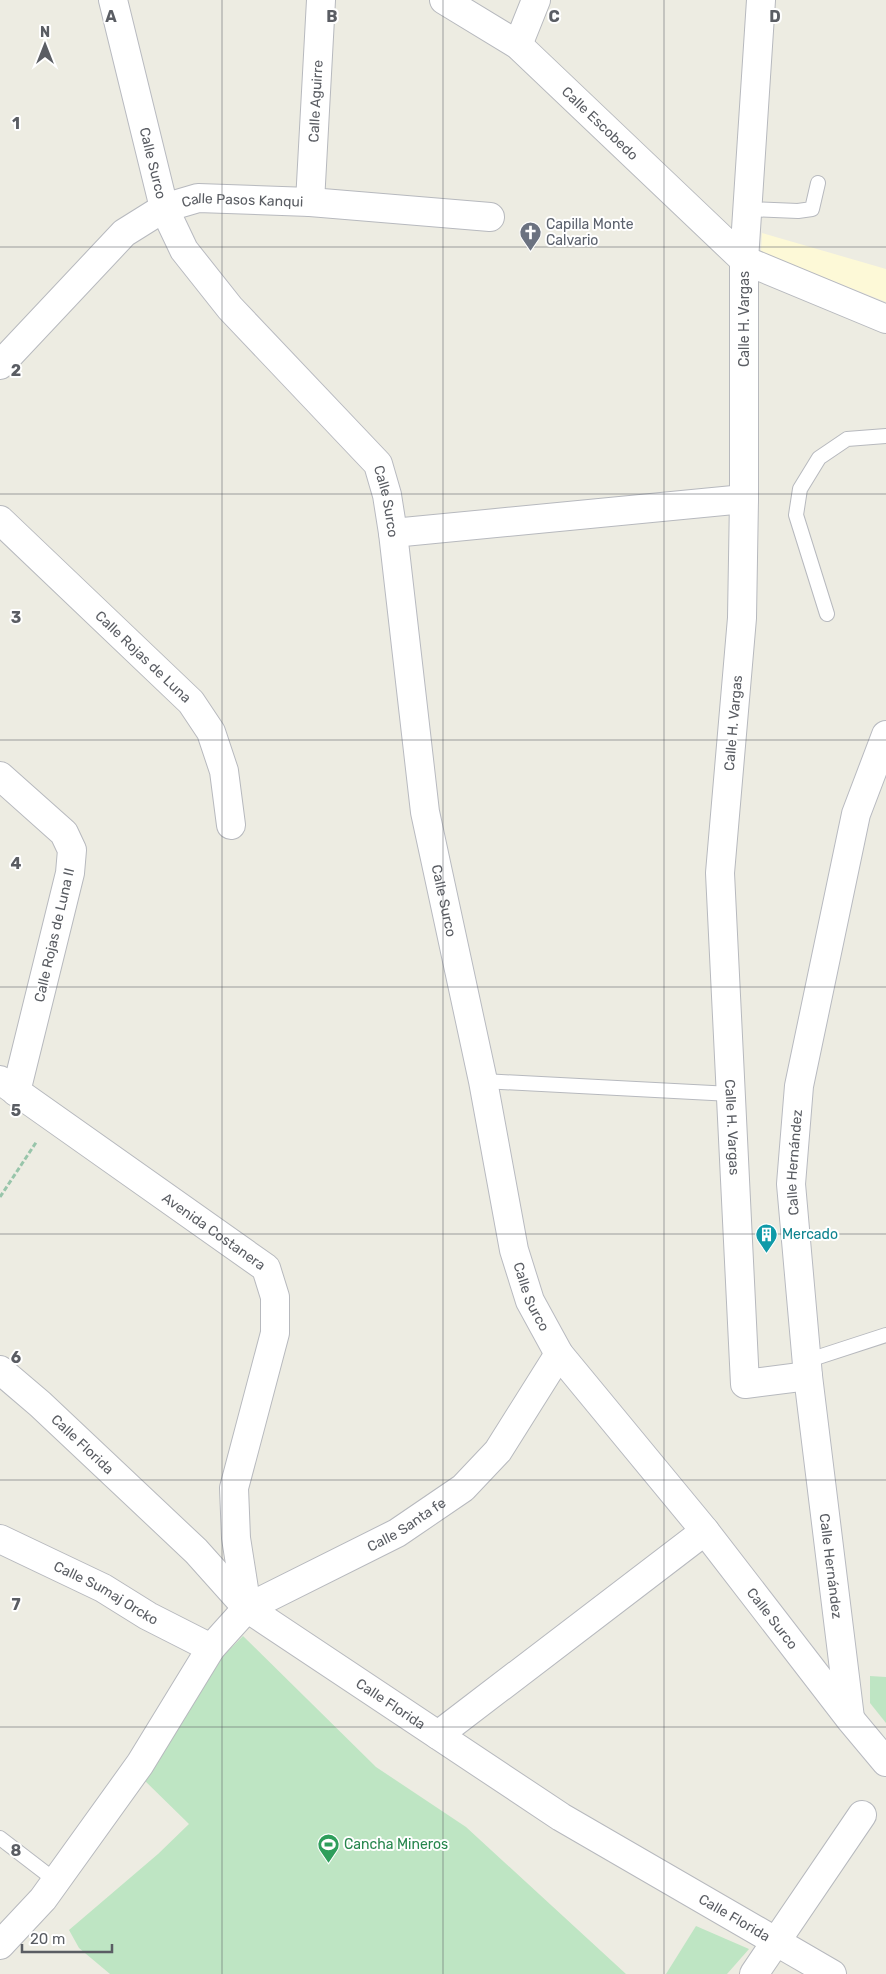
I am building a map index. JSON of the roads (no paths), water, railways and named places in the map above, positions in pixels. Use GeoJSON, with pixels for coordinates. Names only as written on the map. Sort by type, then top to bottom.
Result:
{"type":"FeatureCollection","features":[{"type":"Feature","properties":{"kind":"street","name":"Calle Surco"},"geometry":{"type":"LineString","coordinates":[[113,0],[164,208],[184,250],[230,308],[378,464],[387,496],[393,533],[425,812],[483,1081],[514,1250],[530,1301],[559,1354],[705,1531],[850,1719],[886,1762]]}},
{"type":"Feature","properties":{"kind":"street","name":"Calle Aguirre"},"geometry":{"type":"LineString","coordinates":[[310,202],[321,0]]}},
{"type":"Feature","properties":{"kind":"street","name":"Calle Escobedo"},"geometry":{"type":"LineString","coordinates":[[444,0],[518,45],[744,260]]}},
{"type":"Feature","properties":{"kind":"street"},"geometry":{"type":"LineString","coordinates":[[518,45],[536,0]]}},
{"type":"Feature","properties":{"kind":"street","name":"Calle H. Vargas"},"geometry":{"type":"LineString","coordinates":[[761,0],[744,260],[742,618],[720,873],[745,1384],[807,1368]]}},
{"type":"Feature","properties":{"kind":"street","name":"Calle Pasos Kanqui"},"geometry":{"type":"LineString","coordinates":[[0,365],[124,233],[164,208],[198,198],[310,202],[490,217]]}},
{"type":"Feature","properties":{"kind":"street"},"geometry":{"type":"LineString","coordinates":[[744,260],[886,319]]}},
{"type":"Feature","properties":{"kind":"street"},"geometry":{"type":"LineString","coordinates":[[393,533],[744,500]]}},
{"type":"Feature","properties":{"kind":"street","name":"Calle Rojas de Luna"},"geometry":{"type":"LineString","coordinates":[[0,520],[191,702],[211,732],[224,771],[231,825]]}},
{"type":"Feature","properties":{"kind":"street","name":"Calle Hernández"},"geometry":{"type":"LineString","coordinates":[[850,1719],[807,1368],[791,1184],[799,1086],[856,814],[886,735]]}},
{"type":"Feature","properties":{"kind":"street","name":"Calle Rojas de Luna II"},"geometry":{"type":"LineString","coordinates":[[0,776],[64,833],[72,850],[70,874],[8,1086]]}},
{"type":"Feature","properties":{"kind":"street","name":"Avenida Costanera"},"geometry":{"type":"LineString","coordinates":[[8,1086],[266,1268],[275,1297],[275,1333],[234,1488],[236,1538],[247,1608]]}},
{"type":"Feature","properties":{"kind":"street","name":"Calle Santa fe"},"geometry":{"type":"LineString","coordinates":[[0,1945],[43,1899],[140,1764],[211,1648],[247,1608],[397,1533],[463,1488],[498,1451],[559,1354]]}},
{"type":"Feature","properties":{"kind":"street","name":"Calle Florida"},"geometry":{"type":"LineString","coordinates":[[0,1370],[40,1404],[196,1551],[247,1608],[561,1817],[832,1974]]}},
{"type":"Feature","properties":{"kind":"street"},"geometry":{"type":"LineString","coordinates":[[438,1735],[705,1531]]}},
{"type":"Feature","properties":{"kind":"street","name":"Calle Sumaj Orcko"},"geometry":{"type":"LineString","coordinates":[[0,1539],[103,1588],[148,1616],[211,1648]]}},
{"type":"Feature","properties":{"kind":"street"},"geometry":{"type":"LineString","coordinates":[[754,1974],[862,1816]]}},
{"type":"Feature","properties":{"kind":"lane"},"geometry":{"type":"LineString","coordinates":[[748,209],[798,211],[812,209],[818,183]]}},
{"type":"Feature","properties":{"kind":"lane"},"geometry":{"type":"LineString","coordinates":[[827,614],[796,515],[800,489],[819,458],[846,439],[886,436]]}},
{"type":"Feature","properties":{"kind":"lane"},"geometry":{"type":"LineString","coordinates":[[483,1081],[731,1094]]}},
{"type":"Feature","properties":{"kind":"lane"},"geometry":{"type":"LineString","coordinates":[[807,1368],[886,1335]]}},
{"type":"Feature","properties":{"kind":"lane"},"geometry":{"type":"LineString","coordinates":[[0,1838],[56,1881]]}},
{"type":"Feature","properties":{"kind":"place","name":"Capilla Monte Calvario"},"geometry":{"type":"Point","coordinates":[530,251]}},
{"type":"Feature","properties":{"kind":"place","name":"Mercado"},"geometry":{"type":"Point","coordinates":[766,1253]}},
{"type":"Feature","properties":{"kind":"place","name":"Cancha Mineros"},"geometry":{"type":"Point","coordinates":[328,1863]}}]}
